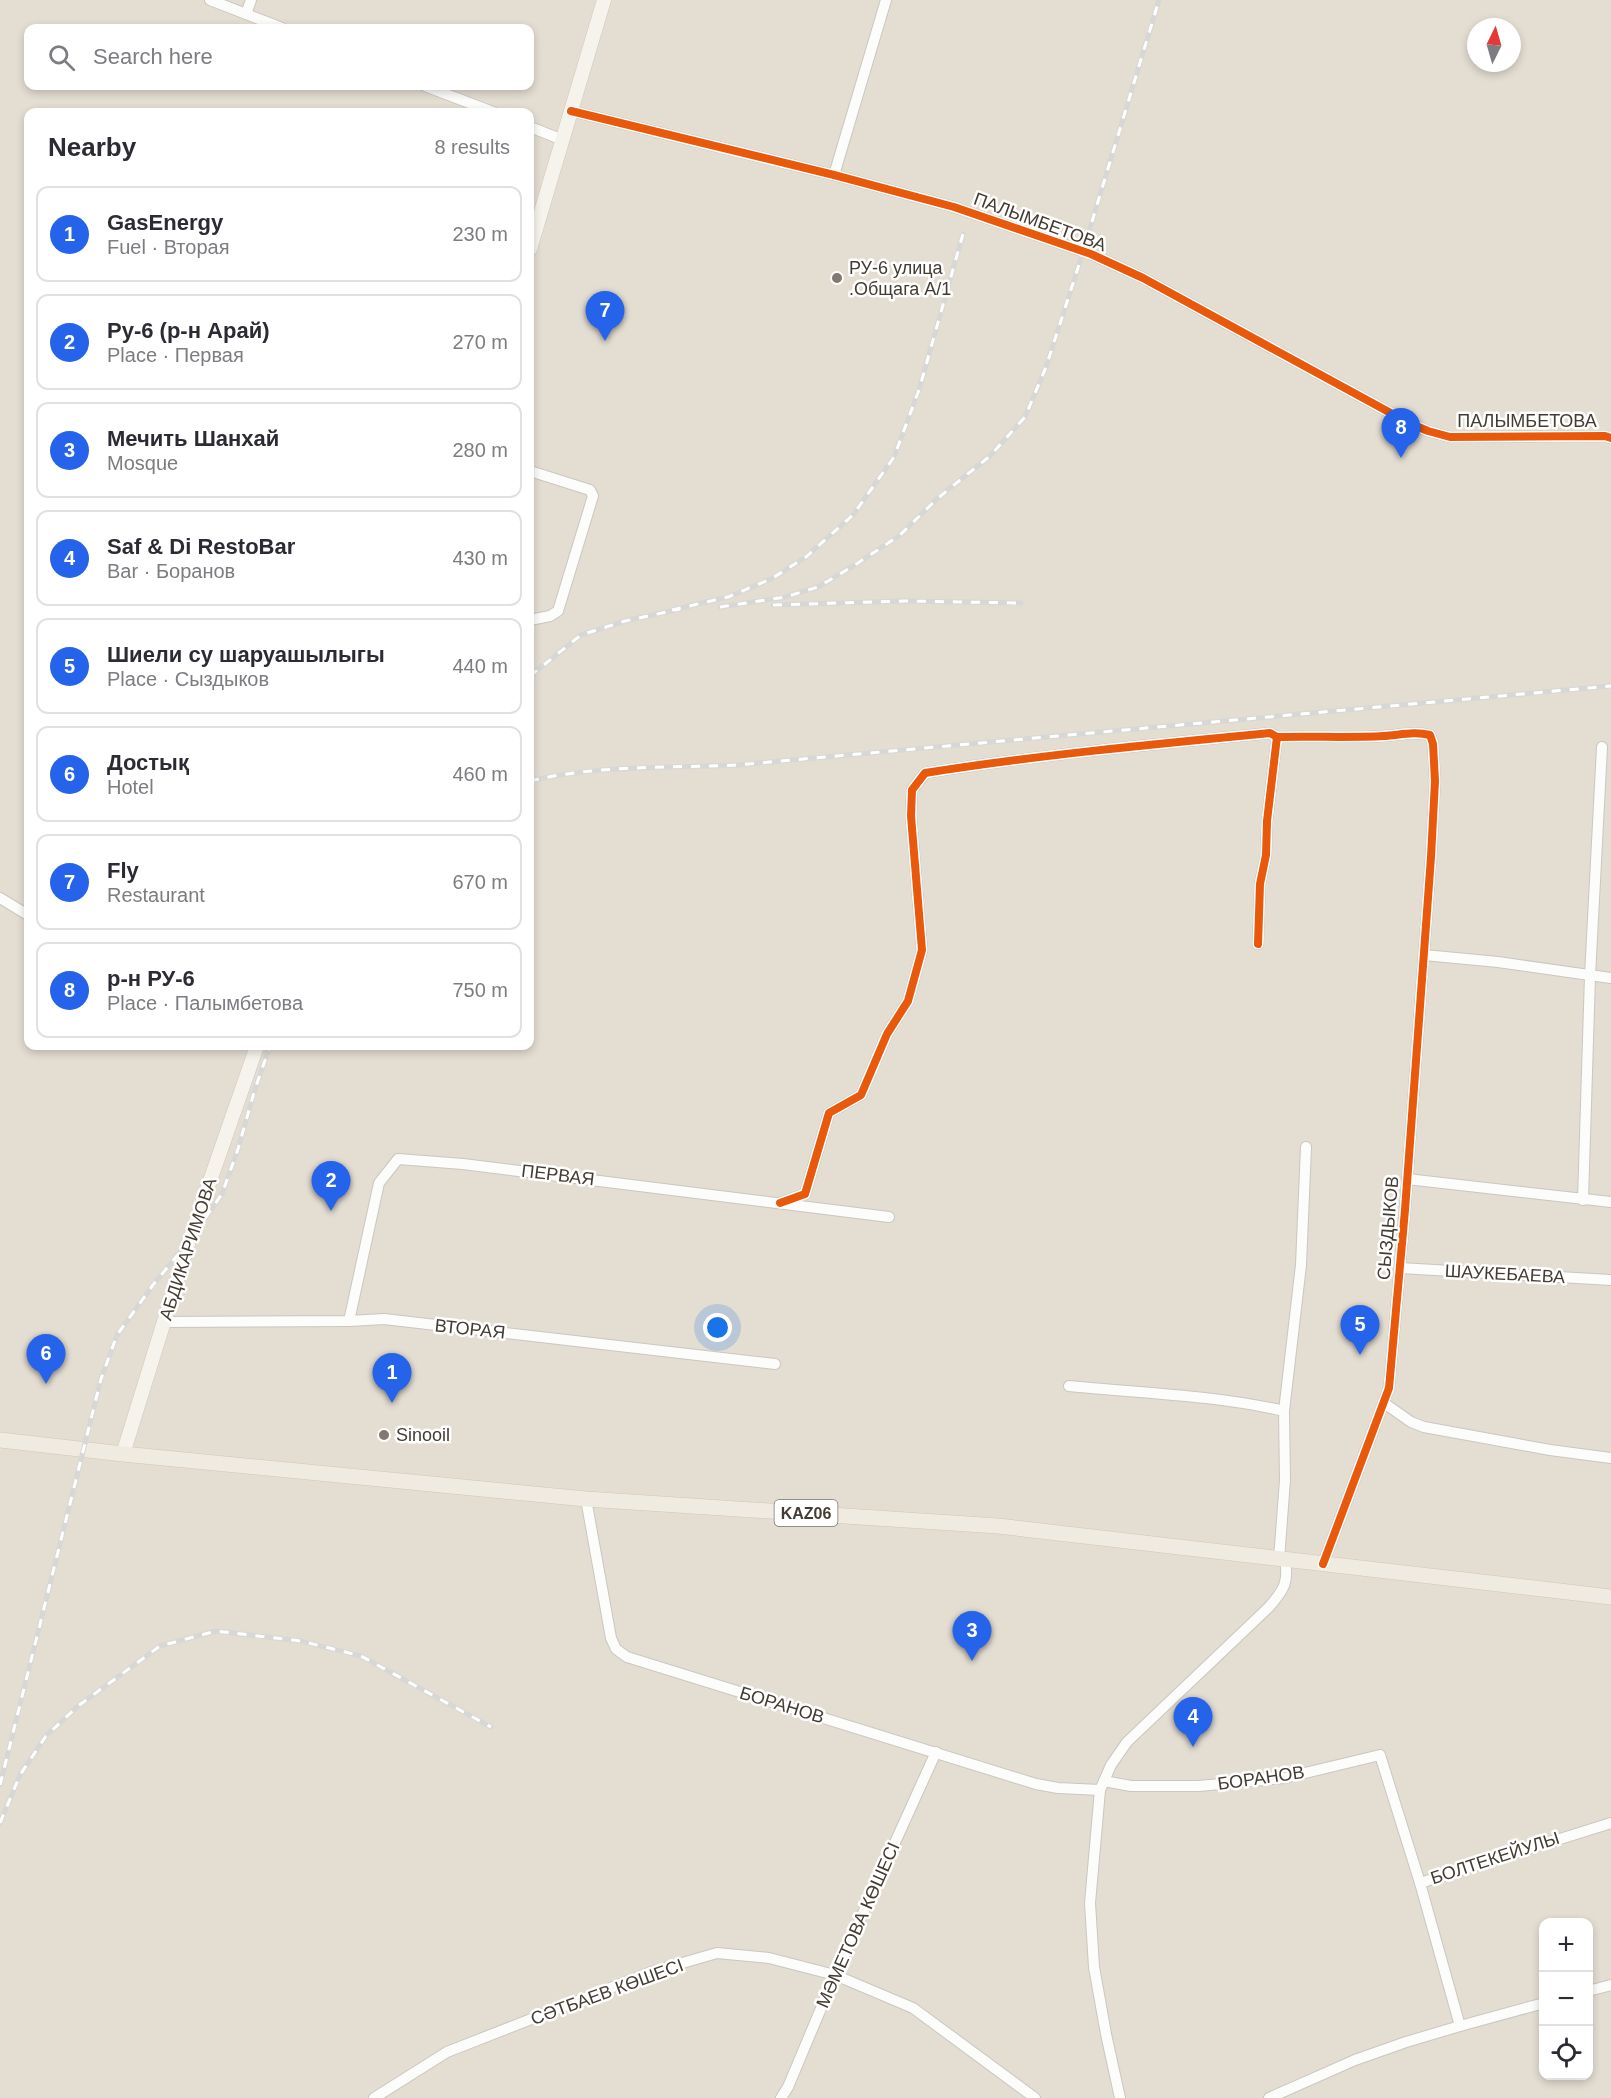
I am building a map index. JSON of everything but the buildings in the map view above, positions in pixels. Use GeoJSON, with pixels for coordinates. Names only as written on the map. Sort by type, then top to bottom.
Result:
{"type":"FeatureCollection","features":[{"type":"Feature","properties":{"kind":"main road"},"geometry":{"type":"LineString","coordinates":[[534,236],[604,0]]}},
{"type":"Feature","properties":{"kind":"main road","name":"АБДИКАРИМОВА"},"geometry":{"type":"LineString","coordinates":[[123,1454],[189,1241],[252,1050]]}},
{"type":"Feature","properties":{"kind":"main road","name":"KАZ06"},"geometry":{"type":"LineString","coordinates":[[0,1440],[586,1499],[998,1526],[1611,1597]]}},
{"type":"Feature","properties":{"kind":"street"},"geometry":{"type":"LineString","coordinates":[[210,0],[272,24]]}},
{"type":"Feature","properties":{"kind":"street"},"geometry":{"type":"LineString","coordinates":[[246,14],[251,0]]}},
{"type":"Feature","properties":{"kind":"street"},"geometry":{"type":"LineString","coordinates":[[834,175],[886,0]]}},
{"type":"Feature","properties":{"kind":"street"},"geometry":{"type":"LineString","coordinates":[[435,90],[483,108]]}},
{"type":"Feature","properties":{"kind":"street","name":"ПАЛЫМБЕТОВА"},"geometry":{"type":"LineString","coordinates":[[571,111],[834,175],[954,207],[1091,254],[1143,278],[1428,431],[1450,437],[1605,436],[1611,438]]}},
{"type":"Feature","properties":{"kind":"street"},"geometry":{"type":"LineString","coordinates":[[534,129],[563,140]]}},
{"type":"Feature","properties":{"kind":"street"},"geometry":{"type":"LineString","coordinates":[[534,472],[590,490],[593,496],[558,611],[534,619]]}},
{"type":"Feature","properties":{"kind":"street"},"geometry":{"type":"LineString","coordinates":[[780,1203],[805,1194],[829,1113],[861,1095],[887,1034],[908,1001],[922,950],[911,816],[912,790],[925,773],[1019,758],[1270,733],[1277,737],[1267,821],[1266,855],[1260,884],[1258,944]]}},
{"type":"Feature","properties":{"kind":"street","name":"СЫЗДЫКОВ"},"geometry":{"type":"LineString","coordinates":[[1277,737],[1345,738],[1410,733],[1430,735],[1433,744],[1435,781],[1424,955],[1389,1388],[1323,1564]]}},
{"type":"Feature","properties":{"kind":"street"},"geometry":{"type":"LineString","coordinates":[[1583,1200],[1590,976],[1602,747]]}},
{"type":"Feature","properties":{"kind":"street"},"geometry":{"type":"LineString","coordinates":[[0,898],[24,913]]}},
{"type":"Feature","properties":{"kind":"street"},"geometry":{"type":"LineString","coordinates":[[1424,955],[1498,962],[1611,978]]}},
{"type":"Feature","properties":{"kind":"street"},"geometry":{"type":"LineString","coordinates":[[1120,2098],[1095,1967],[1090,1903],[1102,1786],[1111,1764],[1127,1742],[1269,1607],[1281,1593],[1287,1581],[1282,1559],[1285,1480],[1284,1411],[1301,1264],[1306,1147]]}},
{"type":"Feature","properties":{"kind":"street","name":"ПЕРВАЯ"},"geometry":{"type":"LineString","coordinates":[[349,1321],[379,1182],[399,1159],[463,1164],[889,1217]]}},
{"type":"Feature","properties":{"kind":"street"},"geometry":{"type":"LineString","coordinates":[[1407,1179],[1611,1202]]}},
{"type":"Feature","properties":{"kind":"street","name":"ШАУКЕБАЕВА"},"geometry":{"type":"LineString","coordinates":[[1400,1268],[1611,1280]]}},
{"type":"Feature","properties":{"kind":"street","name":"ВТОРАЯ"},"geometry":{"type":"LineString","coordinates":[[164,1322],[384,1319],[775,1364]]}},
{"type":"Feature","properties":{"kind":"street"},"geometry":{"type":"LineString","coordinates":[[1069,1386],[1218,1400],[1284,1411]]}},
{"type":"Feature","properties":{"kind":"street"},"geometry":{"type":"LineString","coordinates":[[1384,1403],[1411,1422],[1436,1430],[1611,1458]]}},
{"type":"Feature","properties":{"kind":"street","name":"БОРАНОВ"},"geometry":{"type":"LineString","coordinates":[[586,1499],[611,1638],[616,1649],[627,1657],[1036,1784],[1058,1788],[1200,1786],[1284,1778],[1380,1755],[1420,1883]]}},
{"type":"Feature","properties":{"kind":"street","name":"МӘМЕТОВА КӨШЕСІ"},"geometry":{"type":"LineString","coordinates":[[781,2098],[788,2087],[835,1975],[936,1752]]}},
{"type":"Feature","properties":{"kind":"street","name":"БОЛТЕКЕЙУЛЫ"},"geometry":{"type":"LineString","coordinates":[[1460,2026],[1420,1883],[1611,1823]]}},
{"type":"Feature","properties":{"kind":"street","name":"СӘТБАЕВ КӨШЕСІ"},"geometry":{"type":"LineString","coordinates":[[374,2098],[447,2052],[651,1972],[717,1953],[768,1958],[835,1975],[913,2008],[1035,2098]]}},
{"type":"Feature","properties":{"kind":"street"},"geometry":{"type":"LineString","coordinates":[[1593,1990],[1611,1985]]}},
{"type":"Feature","properties":{"kind":"street"},"geometry":{"type":"LineString","coordinates":[[1269,2098],[1355,2060],[1406,2042],[1539,2004]]}},
{"type":"Feature","properties":{"kind":"shaded area"},"geometry":{"type":"Polygon","coordinates":[[[0,0],[1611,0],[1611,2098],[0,2098],[0,0]]]}},
{"type":"Feature","properties":{"kind":"railway"},"geometry":{"type":"LineString","coordinates":[[720,607],[785,597],[818,587],[855,565],[900,535],[938,498],[990,456],[1025,417],[1046,367],[1077,271],[1159,0]]}},
{"type":"Feature","properties":{"kind":"railway"},"geometry":{"type":"LineString","coordinates":[[672,610],[728,597],[771,579],[806,557],[853,515],[894,457],[919,390],[963,234]]}},
{"type":"Feature","properties":{"kind":"railway"},"geometry":{"type":"LineString","coordinates":[[773,605],[905,601],[1021,603]]}},
{"type":"Feature","properties":{"kind":"railway"},"geometry":{"type":"LineString","coordinates":[[534,673],[581,635],[625,621],[680,609]]}},
{"type":"Feature","properties":{"kind":"railway"},"geometry":{"type":"LineString","coordinates":[[534,780],[580,772],[737,765],[1611,686]]}},
{"type":"Feature","properties":{"kind":"railway"},"geometry":{"type":"LineString","coordinates":[[0,1785],[101,1379],[117,1335],[222,1194],[269,1050]]}},
{"type":"Feature","properties":{"kind":"railway"},"geometry":{"type":"LineString","coordinates":[[0,1823],[20,1775],[46,1736],[78,1706],[160,1646],[216,1631],[301,1641],[361,1656],[491,1727]]}},
{"type":"Feature","properties":{"kind":"cycle path"},"geometry":{"type":"LineString","coordinates":[[571,111],[834,175],[954,207],[1091,254],[1143,278],[1409,423],[1428,431],[1450,437],[1605,436],[1611,438]]}},
{"type":"Feature","properties":{"kind":"cycle path"},"geometry":{"type":"LineString","coordinates":[[780,1203],[805,1194],[829,1113],[861,1095],[887,1034],[908,1001],[922,950],[911,816],[912,790],[925,773],[1140,746],[1270,733],[1277,737]]}},
{"type":"Feature","properties":{"kind":"cycle path"},"geometry":{"type":"LineString","coordinates":[[1258,944],[1260,884],[1266,855],[1267,821],[1277,737],[1371,737],[1413,733],[1430,735],[1433,744],[1435,781],[1431,857],[1405,1210],[1389,1388],[1323,1564]]}},
{"type":"Feature","properties":{"kind":"place","name":"РУ-6 улица .Общага А/1"},"geometry":{"type":"Point","coordinates":[837,278]}},
{"type":"Feature","properties":{"kind":"place","name":"Fly"},"geometry":{"type":"Point","coordinates":[605,341]}},
{"type":"Feature","properties":{"kind":"place","name":"р-н РУ-6"},"geometry":{"type":"Point","coordinates":[1401,458]}},
{"type":"Feature","properties":{"kind":"place","name":"Ру-6 (р-н Арай)"},"geometry":{"type":"Point","coordinates":[331,1211]}},
{"type":"Feature","properties":{"kind":"place","name":"Шиели су шаруашылыгы"},"geometry":{"type":"Point","coordinates":[1360,1355]}},
{"type":"Feature","properties":{"kind":"place","name":"Достық"},"geometry":{"type":"Point","coordinates":[46,1384]}},
{"type":"Feature","properties":{"kind":"place","name":"GasEnergy"},"geometry":{"type":"Point","coordinates":[392,1403]}},
{"type":"Feature","properties":{"kind":"place","name":"Sinooil"},"geometry":{"type":"Point","coordinates":[384,1435]}},
{"type":"Feature","properties":{"kind":"place","name":"Мечить Шанхай"},"geometry":{"type":"Point","coordinates":[972,1661]}},
{"type":"Feature","properties":{"kind":"place","name":"Saf & Di RestoBar"},"geometry":{"type":"Point","coordinates":[1193,1747]}}]}
